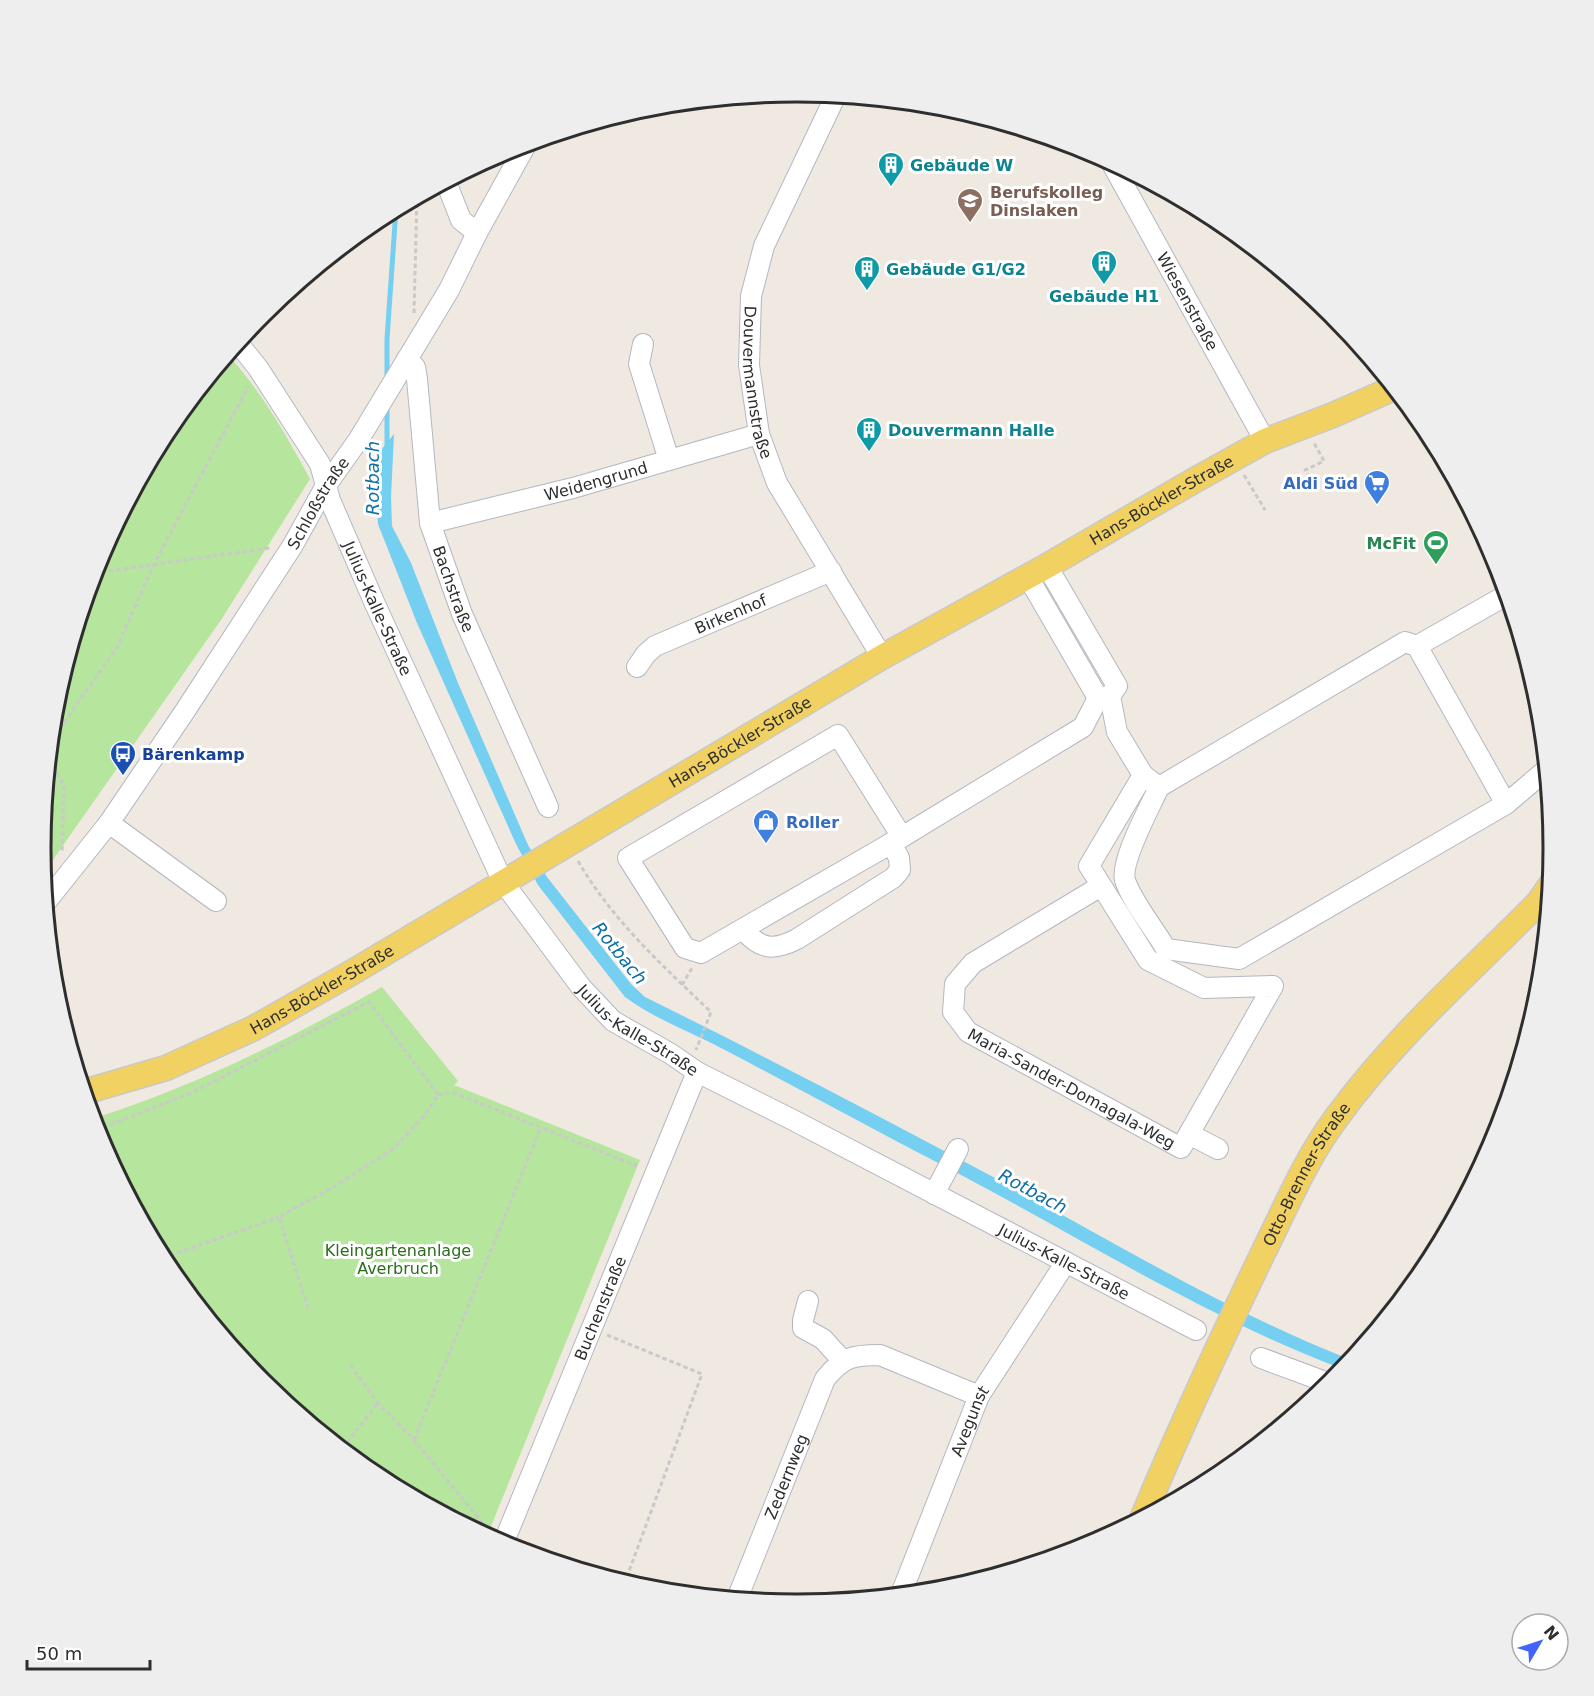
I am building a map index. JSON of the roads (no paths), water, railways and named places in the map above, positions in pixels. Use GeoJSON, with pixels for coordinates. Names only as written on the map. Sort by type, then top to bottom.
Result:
{"type":"FeatureCollection","features":[{"type":"Feature","properties":{"kind":"main road","name":"Hans-Böckler-Straße"},"geometry":{"type":"LineString","coordinates":[[92,1090],[166,1068],[254,1028],[351,973],[882,657],[1038,571],[1234,458],[1265,441],[1386,392]]}},
{"type":"Feature","properties":{"kind":"main road","name":"Otto-Brenner-Straße"},"geometry":{"type":"LineString","coordinates":[[1148,1506],[1239,1302],[1302,1175],[1342,1110],[1370,1072],[1410,1029],[1541,899]]}},
{"type":"Feature","properties":{"kind":"street","name":"Douvermannstraße"},"geometry":{"type":"LineString","coordinates":[[832,103],[764,246],[751,296],[748,365],[759,434],[777,483],[882,657]]}},
{"type":"Feature","properties":{"kind":"street","name":"Schloßstraße"},"geometry":{"type":"LineString","coordinates":[[53,894],[109,823],[293,545],[325,486],[359,439],[449,290],[477,233],[520,156]]}},
{"type":"Feature","properties":{"kind":"street","name":"Wiesenstraße"},"geometry":{"type":"LineString","coordinates":[[1118,175],[1265,441]]}},
{"type":"Feature","properties":{"kind":"street"},"geometry":{"type":"LineString","coordinates":[[449,189],[461,220],[477,233]]}},
{"type":"Feature","properties":{"kind":"street"},"geometry":{"type":"LineString","coordinates":[[643,344],[639,364],[669,460]]}},
{"type":"Feature","properties":{"kind":"street","name":"Julius-Kalle-Straße"},"geometry":{"type":"LineString","coordinates":[[243,349],[258,368],[320,464],[325,486],[375,604],[512,876],[581,987],[613,1021],[671,1054],[697,1072],[939,1185],[1066,1262],[1196,1330]]}},
{"type":"Feature","properties":{"kind":"street","name":"Bachstraße"},"geometry":{"type":"LineString","coordinates":[[407,358],[415,367],[417,379],[430,523],[462,614],[548,807]]}},
{"type":"Feature","properties":{"kind":"street","name":"Weidengrund"},"geometry":{"type":"LineString","coordinates":[[430,523],[573,488],[759,434]]}},
{"type":"Feature","properties":{"kind":"street","name":"Birkenhof"},"geometry":{"type":"LineString","coordinates":[[637,667],[655,646],[831,571]]}},
{"type":"Feature","properties":{"kind":"street"},"geometry":{"type":"LineString","coordinates":[[1038,571],[1108,693],[1117,732],[1143,775],[1159,787]]}},
{"type":"Feature","properties":{"kind":"street"},"geometry":{"type":"LineString","coordinates":[[1417,646],[1500,599]]}},
{"type":"Feature","properties":{"kind":"street"},"geometry":{"type":"LineString","coordinates":[[1506,804],[1417,646],[1405,642],[1159,787],[1125,863],[1125,879],[1166,949],[1239,959],[1506,804],[1539,776]]}},
{"type":"Feature","properties":{"kind":"street"},"geometry":{"type":"LineString","coordinates":[[743,929],[750,938],[762,946],[774,948],[785,945],[893,878],[900,870],[897,840],[838,735],[628,858],[685,948],[701,953],[897,840],[1083,727],[1108,693]]}},
{"type":"Feature","properties":{"kind":"street","name":"Maria-Sander-Domagala-Weg"},"geometry":{"type":"LineString","coordinates":[[1101,886],[973,963],[955,984],[953,1012],[968,1032],[1181,1148],[1277,987],[1204,988],[1148,960],[1101,886],[1089,866],[1143,775]]}},
{"type":"Feature","properties":{"kind":"street"},"geometry":{"type":"LineString","coordinates":[[109,823],[216,902]]}},
{"type":"Feature","properties":{"kind":"street","name":"Buchenstraße"},"geometry":{"type":"LineString","coordinates":[[500,1532],[591,1328],[697,1072]]}},
{"type":"Feature","properties":{"kind":"street"},"geometry":{"type":"LineString","coordinates":[[1189,1134],[1218,1149]]}},
{"type":"Feature","properties":{"kind":"street"},"geometry":{"type":"LineString","coordinates":[[939,1185],[958,1149]]}},
{"type":"Feature","properties":{"kind":"street","name":"Avegunst"},"geometry":{"type":"LineString","coordinates":[[904,1586],[980,1396],[1066,1262]]}},
{"type":"Feature","properties":{"kind":"street"},"geometry":{"type":"LineString","coordinates":[[808,1301],[802,1320],[803,1328],[824,1339],[842,1360],[864,1355],[880,1355],[980,1396]]}},
{"type":"Feature","properties":{"kind":"street"},"geometry":{"type":"LineString","coordinates":[[1261,1358],[1321,1380]]}},
{"type":"Feature","properties":{"kind":"street","name":"Zedernweg"},"geometry":{"type":"LineString","coordinates":[[740,1591],[825,1378],[842,1360]]}},
{"type":"Feature","properties":{"kind":"water"},"geometry":{"type":"Polygon","coordinates":[[[394,434],[392,526],[411,563],[458,683],[528,845],[547,877],[631,984],[645,997],[921,1138],[1178,1279],[1263,1322],[1343,1357],[1335,1366],[1291,1348],[1191,1300],[995,1193],[649,1012],[625,997],[538,885],[516,844],[417,623],[378,524],[375,483],[377,455],[394,434]]]}},
{"type":"Feature","properties":{"kind":"waterway","name":"Rotbach"},"geometry":{"type":"LineString","coordinates":[[387,380],[387,339],[395,220]]}},
{"type":"Feature","properties":{"kind":"waterway","name":"Rotbach"},"geometry":{"type":"LineString","coordinates":[[387,405],[387,449]]}},
{"type":"Feature","properties":{"kind":"place","name":"Gebäude W"},"geometry":{"type":"Point","coordinates":[891,188]}},
{"type":"Feature","properties":{"kind":"place","name":"Berufskolleg Dinslaken"},"geometry":{"type":"Point","coordinates":[970,224]}},
{"type":"Feature","properties":{"kind":"place","name":"Gebäude H1"},"geometry":{"type":"Point","coordinates":[1104,286]}},
{"type":"Feature","properties":{"kind":"place","name":"Gebäude G1/G2"},"geometry":{"type":"Point","coordinates":[867,292]}},
{"type":"Feature","properties":{"kind":"place","name":"Douvermann Halle"},"geometry":{"type":"Point","coordinates":[869,453]}},
{"type":"Feature","properties":{"kind":"place","name":"Aldi Süd"},"geometry":{"type":"Point","coordinates":[1377,506]}},
{"type":"Feature","properties":{"kind":"place","name":"McFit"},"geometry":{"type":"Point","coordinates":[1436,566]}},
{"type":"Feature","properties":{"kind":"place","name":"Bärenkamp"},"geometry":{"type":"Point","coordinates":[123,777]}},
{"type":"Feature","properties":{"kind":"place","name":"Roller"},"geometry":{"type":"Point","coordinates":[766,845]}},
{"type":"Feature","properties":{"kind":"park label","name":"Kleingartenanlage Averbruch"},"geometry":{"type":"Point","coordinates":[398,1259]}}]}
